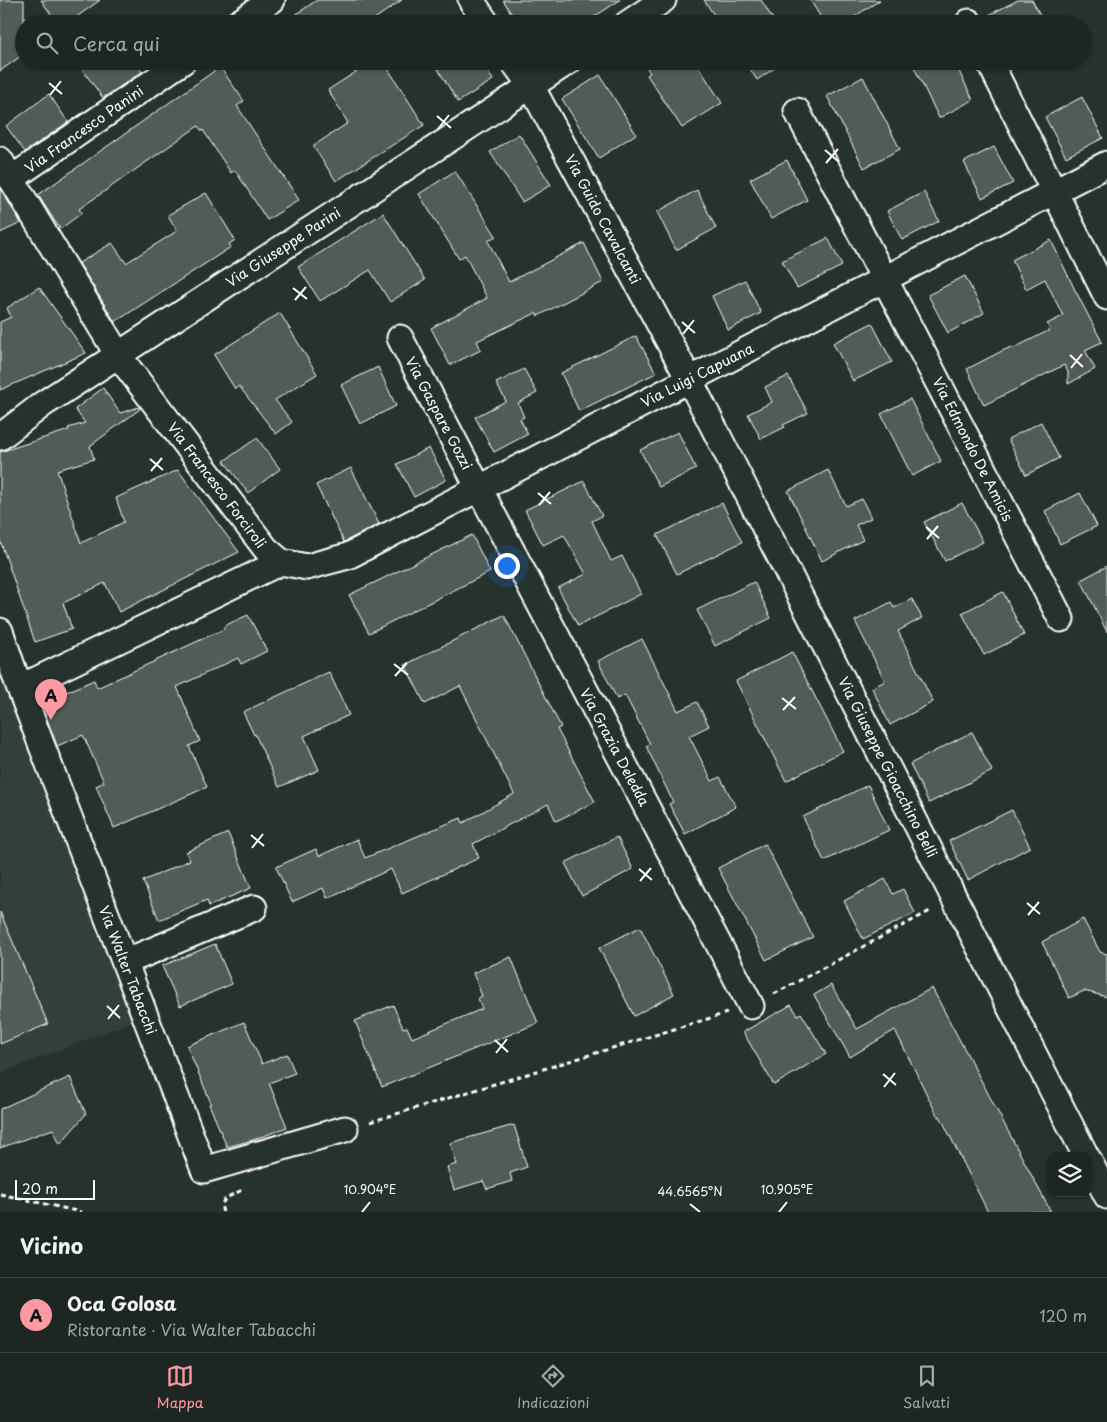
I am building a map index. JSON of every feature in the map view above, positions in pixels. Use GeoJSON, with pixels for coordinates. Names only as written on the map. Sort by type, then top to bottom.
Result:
{"type":"FeatureCollection","features":[{"type":"Feature","properties":{"kind":"street"},"geometry":{"type":"LineString","coordinates":[[250,15],[272,0]]}},
{"type":"Feature","properties":{"kind":"street"},"geometry":{"type":"LineString","coordinates":[[471,0],[481,15]]}},
{"type":"Feature","properties":{"kind":"street"},"geometry":{"type":"LineString","coordinates":[[640,15],[663,0]]}},
{"type":"Feature","properties":{"kind":"street","name":"Via Francesco Panini"},"geometry":{"type":"LineString","coordinates":[[4,172],[168,70]]}},
{"type":"Feature","properties":{"kind":"street","name":"Via Guido Cavalcanti"},"geometry":{"type":"LineString","coordinates":[[519,70],[530,86],[689,379]]}},
{"type":"Feature","properties":{"kind":"street","name":"Via Giuseppe Parini"},"geometry":{"type":"LineString","coordinates":[[0,437],[43,404],[555,70]]}},
{"type":"Feature","properties":{"kind":"street"},"geometry":{"type":"LineString","coordinates":[[994,70],[1107,298]]}},
{"type":"Feature","properties":{"kind":"street","name":"Via Edmondo De Amicis"},"geometry":{"type":"LineString","coordinates":[[797,111],[1061,619]]}},
{"type":"Feature","properties":{"kind":"street","name":"Via Luigi Capuana"},"geometry":{"type":"LineString","coordinates":[[281,562],[307,567],[348,556],[1107,164]]}},
{"type":"Feature","properties":{"kind":"street","name":"Via Francesco Forciroli"},"geometry":{"type":"LineString","coordinates":[[4,172],[118,355],[266,549],[281,562]]}},
{"type":"Feature","properties":{"kind":"street","name":"Via Gaspare Gozzi"},"geometry":{"type":"LineString","coordinates":[[400,338],[478,488]]}},
{"type":"Feature","properties":{"kind":"street","name":"Via Giuseppe Gioacchino Belli"},"geometry":{"type":"LineString","coordinates":[[689,379],[1084,1152]]}},
{"type":"Feature","properties":{"kind":"street","name":"Via Grazia Deledda"},"geometry":{"type":"LineString","coordinates":[[478,488],[751,1006]]}},
{"type":"Feature","properties":{"kind":"street"},"geometry":{"type":"LineString","coordinates":[[19,686],[36,680],[281,562]]}},
{"type":"Feature","properties":{"kind":"street","name":"Via Walter Tabacchi"},"geometry":{"type":"LineString","coordinates":[[0,631],[19,686],[204,1170],[345,1129]]}},
{"type":"Feature","properties":{"kind":"street"},"geometry":{"type":"LineString","coordinates":[[124,962],[254,908]]}},
{"type":"Feature","properties":{"kind":"street"},"geometry":{"type":"LineString","coordinates":[[1092,1168],[1107,1196]]}},
{"type":"Feature","properties":{"kind":"path"},"geometry":{"type":"LineString","coordinates":[[345,1129],[751,1006],[955,899]]}},
{"type":"Feature","properties":{"kind":"path"},"geometry":{"type":"LineString","coordinates":[[0,1194],[81,1212]]}},
{"type":"Feature","properties":{"kind":"shaded area"},"geometry":{"type":"Polygon","coordinates":[[[0,656],[139,1019],[0,1073],[0,656]]]}},
{"type":"Feature","properties":{"kind":"building"},"geometry":{"type":"Polygon","coordinates":[[[0,0],[24,0],[24,15],[15,15],[15,60],[0,71],[0,0]]]}},
{"type":"Feature","properties":{"kind":"building"},"geometry":{"type":"Polygon","coordinates":[[[41,0],[100,0],[79,15],[52,15],[41,0]]]}},
{"type":"Feature","properties":{"kind":"building"},"geometry":{"type":"Polygon","coordinates":[[[317,0],[402,0],[380,15],[295,15],[317,0]]]}},
{"type":"Feature","properties":{"kind":"building"},"geometry":{"type":"Polygon","coordinates":[[[503,0],[620,0],[597,15],[512,15],[503,0]]]}},
{"type":"Feature","properties":{"kind":"building"},"geometry":{"type":"Polygon","coordinates":[[[704,0],[761,0],[770,15],[714,15],[704,0]]]}},
{"type":"Feature","properties":{"kind":"building"},"geometry":{"type":"Polygon","coordinates":[[[810,0],[880,0],[857,15],[819,15],[810,0]]]}},
{"type":"Feature","properties":{"kind":"building"},"geometry":{"type":"Polygon","coordinates":[[[1018,0],[1032,0],[1040,15],[989,15],[1018,0]]]}},
{"type":"Feature","properties":{"kind":"building"},"geometry":{"type":"Polygon","coordinates":[[[83,70],[141,70],[142,72],[103,98],[83,70]]]}},
{"type":"Feature","properties":{"kind":"building"},"geometry":{"type":"Polygon","coordinates":[[[216,70],[222,70],[244,101],[237,106],[299,200],[267,220],[235,170],[231,173],[203,130],[198,126],[79,209],[82,213],[60,229],[38,195],[216,70]]]}},
{"type":"Feature","properties":{"kind":"building"},"geometry":{"type":"Polygon","coordinates":[[[359,70],[389,70],[424,125],[336,181],[313,146],[348,123],[328,90],[359,70]]]}},
{"type":"Feature","properties":{"kind":"building"},"geometry":{"type":"Polygon","coordinates":[[[438,70],[487,70],[493,80],[458,102],[438,70]]]}},
{"type":"Feature","properties":{"kind":"building"},"geometry":{"type":"Polygon","coordinates":[[[648,70],[701,70],[722,103],[682,128],[647,75],[650,73],[648,70]]]}},
{"type":"Feature","properties":{"kind":"building"},"geometry":{"type":"Polygon","coordinates":[[[751,70],[772,70],[757,80],[751,70]]]}},
{"type":"Feature","properties":{"kind":"building"},"geometry":{"type":"Polygon","coordinates":[[[915,70],[958,70],[973,100],[939,118],[915,70]]]}},
{"type":"Feature","properties":{"kind":"building"},"geometry":{"type":"Polygon","coordinates":[[[600,75],[636,134],[599,158],[562,99],[600,75]]]}},
{"type":"Feature","properties":{"kind":"building"},"geometry":{"type":"Polygon","coordinates":[[[863,77],[900,149],[864,168],[827,96],[863,77]]]}},
{"type":"Feature","properties":{"kind":"building"},"geometry":{"type":"Polygon","coordinates":[[[49,94],[68,122],[25,152],[6,126],[49,94]]]}},
{"type":"Feature","properties":{"kind":"building"},"geometry":{"type":"Polygon","coordinates":[[[1082,97],[1103,138],[1066,157],[1045,117],[1082,97]]]}},
{"type":"Feature","properties":{"kind":"building"},"geometry":{"type":"Polygon","coordinates":[[[519,134],[551,185],[522,202],[490,152],[519,134]]]}},
{"type":"Feature","properties":{"kind":"building"},"geometry":{"type":"Polygon","coordinates":[[[994,147],[1013,183],[982,198],[964,162],[994,147]]]}},
{"type":"Feature","properties":{"kind":"building"},"geometry":{"type":"Polygon","coordinates":[[[787,160],[807,200],[771,219],[750,179],[787,160]]]}},
{"type":"Feature","properties":{"kind":"building"},"geometry":{"type":"Polygon","coordinates":[[[455,171],[496,236],[488,241],[509,282],[584,243],[603,282],[538,316],[536,313],[477,341],[481,350],[450,365],[431,328],[487,298],[465,255],[459,259],[419,194],[455,171]]]}},
{"type":"Feature","properties":{"kind":"building"},"geometry":{"type":"Polygon","coordinates":[[[0,188],[21,223],[0,233],[0,188]]]}},
{"type":"Feature","properties":{"kind":"building"},"geometry":{"type":"Polygon","coordinates":[[[697,190],[716,228],[676,250],[657,212],[697,190]]]}},
{"type":"Feature","properties":{"kind":"building"},"geometry":{"type":"Polygon","coordinates":[[[924,192],[939,221],[902,240],[887,211],[924,192]]]}},
{"type":"Feature","properties":{"kind":"building"},"geometry":{"type":"Polygon","coordinates":[[[206,193],[235,240],[229,244],[231,247],[115,322],[79,263],[112,243],[126,263],[177,231],[168,215],[206,193]]]}},
{"type":"Feature","properties":{"kind":"building"},"geometry":{"type":"Polygon","coordinates":[[[383,213],[425,280],[390,302],[370,270],[320,301],[298,267],[383,213]]]}},
{"type":"Feature","properties":{"kind":"building"},"geometry":{"type":"Polygon","coordinates":[[[828,238],[842,266],[797,288],[782,261],[828,238]]]}},
{"type":"Feature","properties":{"kind":"building"},"geometry":{"type":"Polygon","coordinates":[[[1051,240],[1102,342],[1085,350],[1095,369],[1068,384],[1068,372],[1064,365],[984,405],[967,369],[1050,330],[1047,324],[1063,316],[1045,279],[1026,289],[1012,260],[1051,240]]]}},
{"type":"Feature","properties":{"kind":"building"},"geometry":{"type":"Polygon","coordinates":[[[965,276],[984,313],[948,333],[928,295],[965,276]]]}},
{"type":"Feature","properties":{"kind":"building"},"geometry":{"type":"Polygon","coordinates":[[[745,280],[761,313],[728,330],[712,296],[745,280]]]}},
{"type":"Feature","properties":{"kind":"building"},"geometry":{"type":"Polygon","coordinates":[[[39,287],[86,353],[0,390],[0,322],[11,317],[7,308],[39,287]]]}},
{"type":"Feature","properties":{"kind":"building"},"geometry":{"type":"Polygon","coordinates":[[[280,313],[317,374],[275,400],[292,422],[276,434],[239,386],[235,389],[214,355],[280,313]]]}},
{"type":"Feature","properties":{"kind":"building"},"geometry":{"type":"Polygon","coordinates":[[[872,323],[892,362],[853,381],[833,343],[872,323]]]}},
{"type":"Feature","properties":{"kind":"building"},"geometry":{"type":"Polygon","coordinates":[[[636,336],[656,373],[579,411],[561,373],[636,336]]]}},
{"type":"Feature","properties":{"kind":"building"},"geometry":{"type":"Polygon","coordinates":[[[378,367],[396,406],[360,424],[341,385],[378,367]]]}},
{"type":"Feature","properties":{"kind":"building"},"geometry":{"type":"Polygon","coordinates":[[[524,369],[537,393],[518,403],[524,417],[520,419],[528,434],[494,452],[475,417],[506,401],[496,383],[524,369]]]}},
{"type":"Feature","properties":{"kind":"building"},"geometry":{"type":"Polygon","coordinates":[[[788,376],[808,413],[783,425],[785,427],[761,439],[748,414],[772,402],[765,387],[788,376]]]}},
{"type":"Feature","properties":{"kind":"building"},"geometry":{"type":"Polygon","coordinates":[[[103,388],[120,413],[139,407],[140,409],[90,446],[94,459],[57,470],[81,543],[124,522],[116,498],[178,470],[239,552],[119,612],[105,583],[63,603],[72,629],[35,642],[0,540],[0,452],[85,423],[75,409],[103,388]]]}},
{"type":"Feature","properties":{"kind":"building"},"geometry":{"type":"Polygon","coordinates":[[[910,399],[941,461],[912,476],[881,414],[910,399]]]}},
{"type":"Feature","properties":{"kind":"building"},"geometry":{"type":"Polygon","coordinates":[[[1041,422],[1059,458],[1026,475],[1008,439],[1041,422]]]}},
{"type":"Feature","properties":{"kind":"building"},"geometry":{"type":"Polygon","coordinates":[[[678,432],[696,469],[659,487],[640,450],[678,432]]]}},
{"type":"Feature","properties":{"kind":"building"},"geometry":{"type":"Polygon","coordinates":[[[257,438],[280,469],[248,493],[224,461],[257,438]]]}},
{"type":"Feature","properties":{"kind":"building"},"geometry":{"type":"Polygon","coordinates":[[[429,448],[446,480],[414,497],[397,464],[429,448]]]}},
{"type":"Feature","properties":{"kind":"building"},"geometry":{"type":"Polygon","coordinates":[[[351,468],[379,524],[344,542],[316,485],[351,468]]]}},
{"type":"Feature","properties":{"kind":"building"},"geometry":{"type":"Polygon","coordinates":[[[828,470],[846,506],[862,499],[871,518],[856,525],[863,540],[822,561],[788,491],[828,470]]]}},
{"type":"Feature","properties":{"kind":"building"},"geometry":{"type":"Polygon","coordinates":[[[584,481],[602,516],[592,521],[611,561],[622,556],[641,594],[578,626],[558,588],[586,574],[564,535],[543,545],[525,510],[584,481]]]}},
{"type":"Feature","properties":{"kind":"building"},"geometry":{"type":"Polygon","coordinates":[[[1080,493],[1097,526],[1060,544],[1045,511],[1080,493]]]}},
{"type":"Feature","properties":{"kind":"building"},"geometry":{"type":"Polygon","coordinates":[[[722,503],[742,542],[677,574],[657,535],[722,503]]]}},
{"type":"Feature","properties":{"kind":"building"},"geometry":{"type":"Polygon","coordinates":[[[962,503],[983,542],[945,561],[924,522],[962,503]]]}},
{"type":"Feature","properties":{"kind":"building"},"geometry":{"type":"Polygon","coordinates":[[[472,535],[490,572],[369,633],[349,595],[472,535]]]}},
{"type":"Feature","properties":{"kind":"building"},"geometry":{"type":"Polygon","coordinates":[[[1107,566],[1107,632],[1081,580],[1107,566]]]}},
{"type":"Feature","properties":{"kind":"building"},"geometry":{"type":"Polygon","coordinates":[[[754,582],[771,618],[715,646],[697,610],[754,582]]]}},
{"type":"Feature","properties":{"kind":"building"},"geometry":{"type":"Polygon","coordinates":[[[1003,592],[1024,635],[984,655],[962,613],[1003,592]]]}},
{"type":"Feature","properties":{"kind":"building"},"geometry":{"type":"Polygon","coordinates":[[[912,599],[922,618],[898,631],[933,702],[890,725],[872,688],[885,681],[855,621],[891,602],[894,608],[912,599]]]}},
{"type":"Feature","properties":{"kind":"building"},"geometry":{"type":"Polygon","coordinates":[[[248,615],[267,651],[241,664],[238,658],[177,687],[200,741],[189,746],[207,787],[114,828],[96,786],[104,782],[83,735],[57,746],[41,703],[94,680],[97,688],[224,629],[224,626],[248,615]]]}},
{"type":"Feature","properties":{"kind":"building"},"geometry":{"type":"Polygon","coordinates":[[[504,615],[561,727],[557,729],[595,802],[556,821],[548,804],[473,844],[479,858],[402,893],[391,869],[327,898],[323,888],[292,902],[276,867],[316,849],[319,856],[357,839],[365,858],[461,818],[463,823],[514,794],[460,686],[425,704],[405,665],[504,615]]]}},
{"type":"Feature","properties":{"kind":"building"},"geometry":{"type":"Polygon","coordinates":[[[642,639],[678,711],[697,702],[709,726],[689,736],[712,781],[720,777],[736,807],[685,834],[669,804],[673,802],[646,746],[650,744],[625,695],[617,699],[598,661],[642,639]]]}},
{"type":"Feature","properties":{"kind":"building"},"geometry":{"type":"Polygon","coordinates":[[[792,652],[843,751],[786,781],[736,681],[792,652]]]}},
{"type":"Feature","properties":{"kind":"building"},"geometry":{"type":"Polygon","coordinates":[[[329,672],[349,715],[304,736],[319,770],[279,787],[243,712],[329,672]]]}},
{"type":"Feature","properties":{"kind":"building"},"geometry":{"type":"Polygon","coordinates":[[[972,732],[992,771],[929,803],[910,764],[972,732]]]}},
{"type":"Feature","properties":{"kind":"building"},"geometry":{"type":"Polygon","coordinates":[[[868,785],[889,830],[824,861],[803,817],[868,785]]]}},
{"type":"Feature","properties":{"kind":"building"},"geometry":{"type":"Polygon","coordinates":[[[1012,810],[1030,847],[968,880],[949,841],[1012,810]]]}},
{"type":"Feature","properties":{"kind":"building"},"geometry":{"type":"Polygon","coordinates":[[[228,833],[251,888],[209,906],[207,900],[159,920],[143,881],[190,860],[186,852],[228,833]]]}},
{"type":"Feature","properties":{"kind":"building"},"geometry":{"type":"Polygon","coordinates":[[[617,837],[633,869],[582,896],[565,863],[617,837]]]}},
{"type":"Feature","properties":{"kind":"building"},"geometry":{"type":"Polygon","coordinates":[[[765,844],[813,937],[766,960],[718,868],[765,844]]]}},
{"type":"Feature","properties":{"kind":"building"},"geometry":{"type":"Polygon","coordinates":[[[885,879],[893,894],[903,889],[915,913],[863,939],[844,901],[885,879]]]}},
{"type":"Feature","properties":{"kind":"building"},"geometry":{"type":"Polygon","coordinates":[[[0,912],[48,1024],[0,1044],[0,912]]]}},
{"type":"Feature","properties":{"kind":"building"},"geometry":{"type":"Polygon","coordinates":[[[1083,919],[1100,952],[1107,954],[1107,997],[1084,991],[1069,998],[1042,942],[1083,919]]]}},
{"type":"Feature","properties":{"kind":"building"},"geometry":{"type":"Polygon","coordinates":[[[640,927],[674,994],[634,1016],[599,948],[640,927]]]}},
{"type":"Feature","properties":{"kind":"building"},"geometry":{"type":"Polygon","coordinates":[[[215,944],[232,984],[180,1006],[162,966],[215,944]]]}},
{"type":"Feature","properties":{"kind":"building"},"geometry":{"type":"Polygon","coordinates":[[[511,957],[538,1023],[382,1087],[355,1021],[393,1005],[403,1028],[407,1027],[412,1038],[482,1009],[478,998],[482,996],[473,973],[511,957]]]}},
{"type":"Feature","properties":{"kind":"building"},"geometry":{"type":"Polygon","coordinates":[[[831,985],[857,1029],[932,988],[1051,1212],[988,1212],[895,1030],[850,1057],[814,995],[831,985]]]}},
{"type":"Feature","properties":{"kind":"building"},"geometry":{"type":"Polygon","coordinates":[[[791,1005],[798,1015],[801,1013],[826,1054],[774,1085],[743,1032],[791,1005]]]}},
{"type":"Feature","properties":{"kind":"building"},"geometry":{"type":"Polygon","coordinates":[[[244,1022],[262,1064],[287,1054],[295,1073],[269,1083],[287,1127],[253,1140],[227,1147],[187,1046],[244,1022]]]}},
{"type":"Feature","properties":{"kind":"building"},"geometry":{"type":"Polygon","coordinates":[[[70,1077],[86,1114],[60,1144],[53,1129],[0,1148],[0,1109],[70,1077]]]}},
{"type":"Feature","properties":{"kind":"building"},"geometry":{"type":"Polygon","coordinates":[[[514,1125],[527,1167],[510,1173],[512,1181],[487,1189],[483,1181],[454,1190],[447,1167],[457,1164],[450,1143],[514,1125]]]}},
{"type":"Feature","properties":{"kind":"place","name":"Oca Golosa"},"geometry":{"type":"Point","coordinates":[51,720]}}]}
